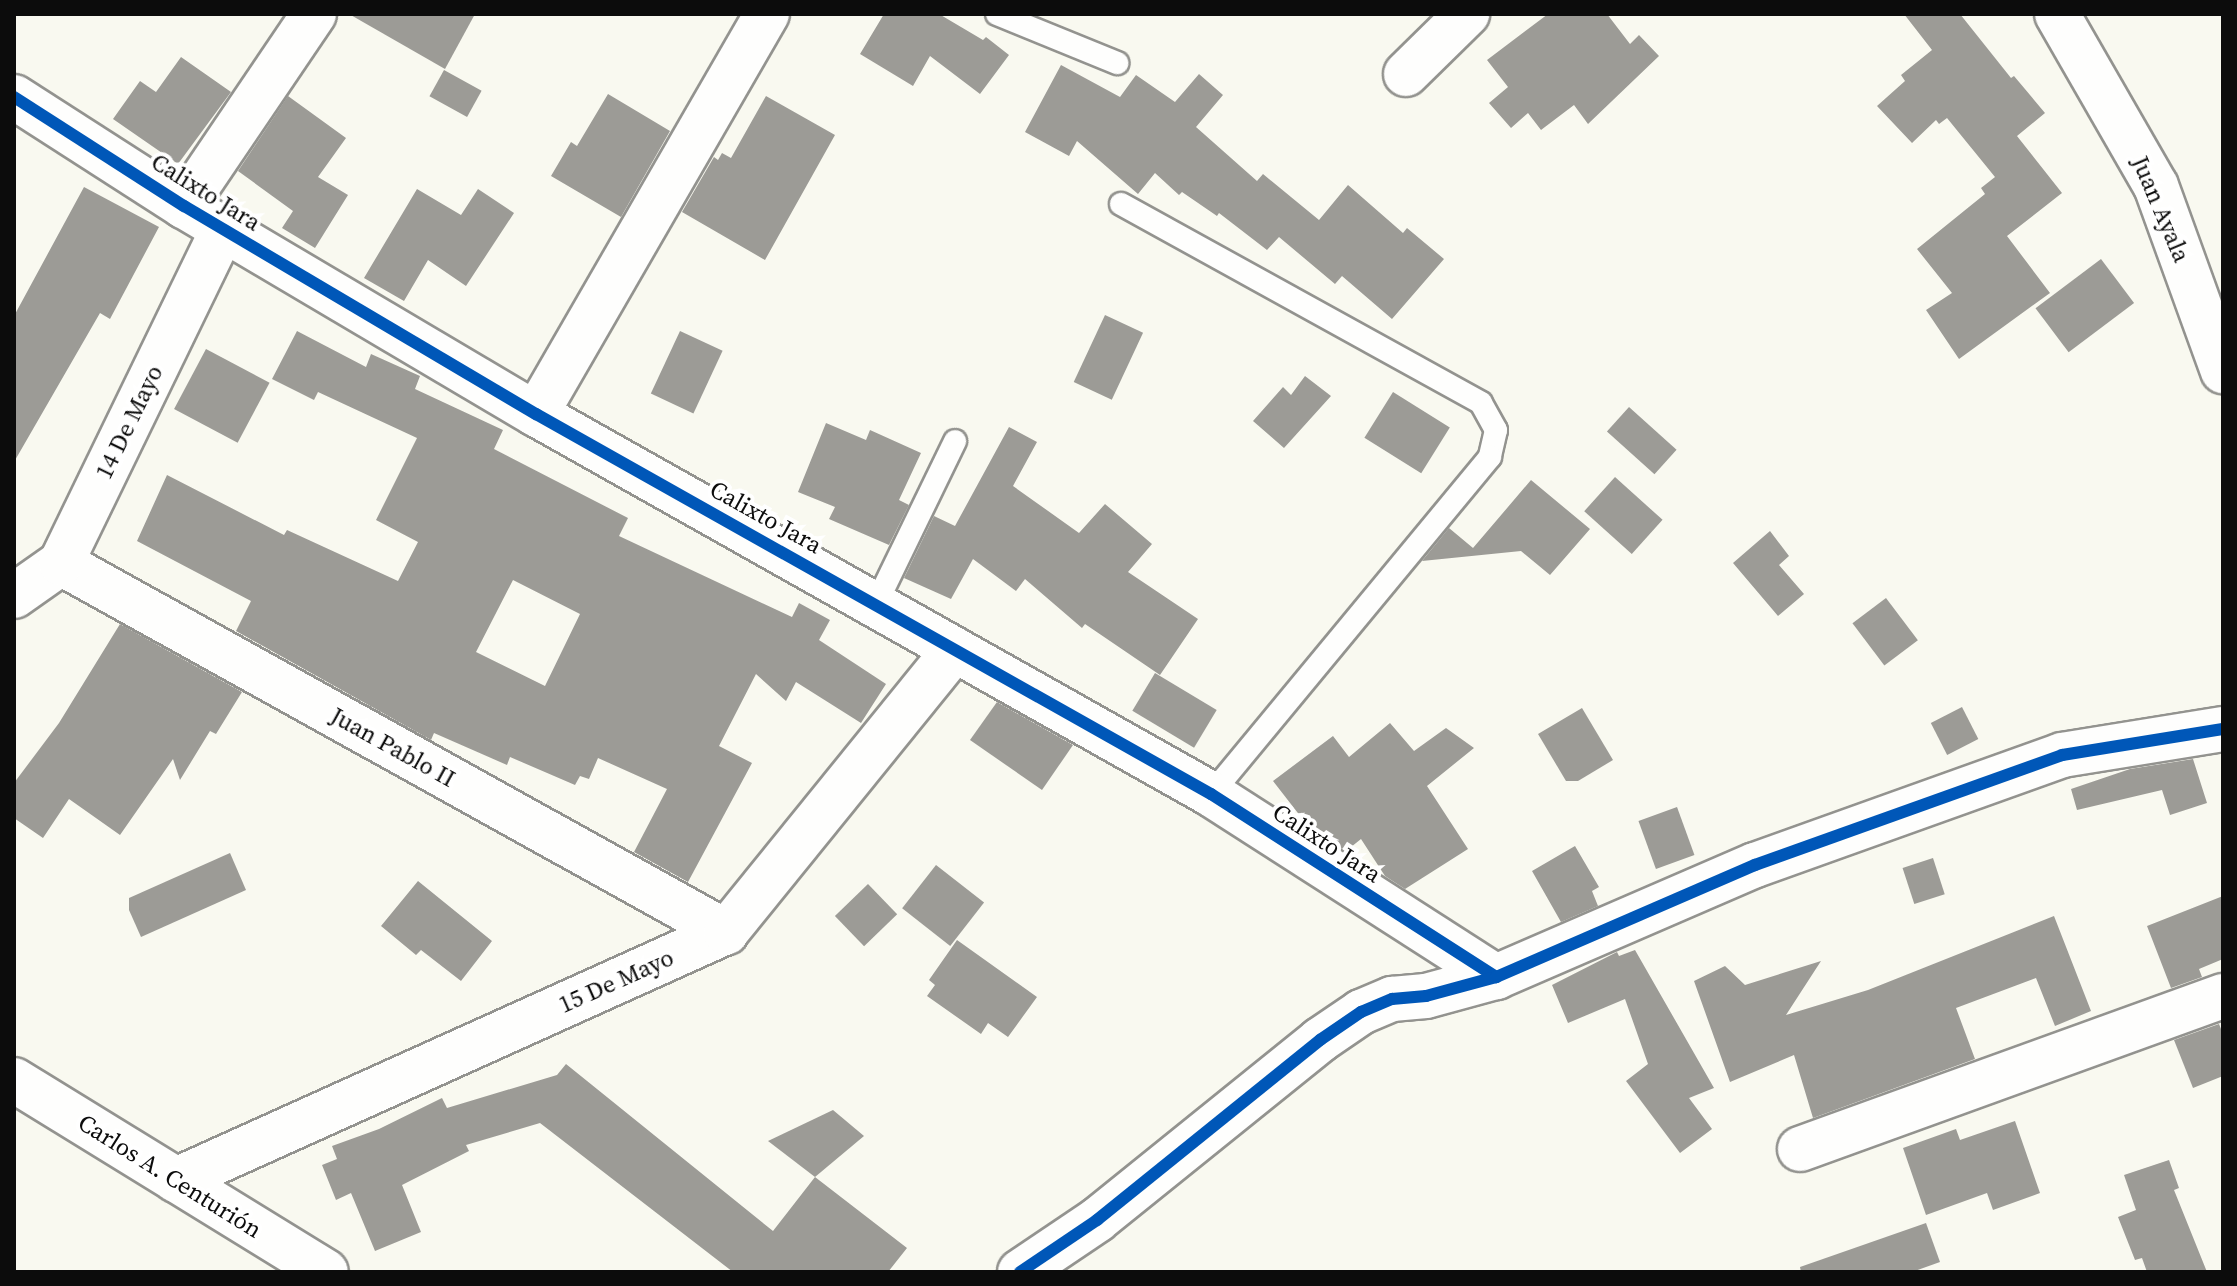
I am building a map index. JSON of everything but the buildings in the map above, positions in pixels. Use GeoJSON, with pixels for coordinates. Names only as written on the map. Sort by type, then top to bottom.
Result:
{"type":"FeatureCollection","features":[{"type":"Feature","properties":{"kind":"street"},"geometry":{"type":"LineString","coordinates":[[184,206],[314,14]]}},
{"type":"Feature","properties":{"kind":"street"},"geometry":{"type":"LineString","coordinates":[[536,414],[767,14]]}},
{"type":"Feature","properties":{"kind":"street"},"geometry":{"type":"LineString","coordinates":[[1406,74],[1467,14]]}},
{"type":"Feature","properties":{"kind":"street","name":"Juan Ayala"},"geometry":{"type":"LineString","coordinates":[[2061,15],[2156,186],[2223,371]]}},
{"type":"Feature","properties":{"kind":"street","name":"Calixto Jara"},"geometry":{"type":"LineString","coordinates":[[14,97],[184,206],[536,414],[1211,794],[1496,977]]}},
{"type":"Feature","properties":{"kind":"street","name":"14 De Mayo"},"geometry":{"type":"LineString","coordinates":[[14,596],[61,563],[223,229]]}},
{"type":"Feature","properties":{"kind":"street","name":"Juan Pablo II"},"geometry":{"type":"LineString","coordinates":[[61,563],[726,932]]}},
{"type":"Feature","properties":{"kind":"street","name":"15 De Mayo"},"geometry":{"type":"LineString","coordinates":[[176,1180],[726,932],[954,650]]}},
{"type":"Feature","properties":{"kind":"street"},"geometry":{"type":"LineString","coordinates":[[1020,1272],[1097,1220],[1320,1040],[1361,1012],[1392,999],[1426,996],[1496,977],[1755,865],[2062,755],[2223,729]]}},
{"type":"Feature","properties":{"kind":"street"},"geometry":{"type":"LineString","coordinates":[[1800,1149],[2223,996]]}},
{"type":"Feature","properties":{"kind":"street","name":"Carlos A. Centurión"},"geometry":{"type":"LineString","coordinates":[[14,1080],[326,1272]]}},
{"type":"Feature","properties":{"kind":"lane"},"geometry":{"type":"LineString","coordinates":[[997,14],[1117,63]]}},
{"type":"Feature","properties":{"kind":"lane"},"geometry":{"type":"LineString","coordinates":[[1121,204],[1481,403],[1496,430],[1490,457],[1211,794]]}},
{"type":"Feature","properties":{"kind":"lane"},"geometry":{"type":"LineString","coordinates":[[876,604],[955,441]]}},
{"type":"Feature","properties":{"kind":"cycle path"},"geometry":{"type":"LineString","coordinates":[[14,97],[184,206],[536,414],[1211,794],[1496,977]]}},
{"type":"Feature","properties":{"kind":"cycle path"},"geometry":{"type":"LineString","coordinates":[[1020,1272],[1097,1220],[1320,1040],[1361,1012],[1392,999],[1426,996],[1496,977],[1755,865],[2062,755],[2223,729]]}}]}
